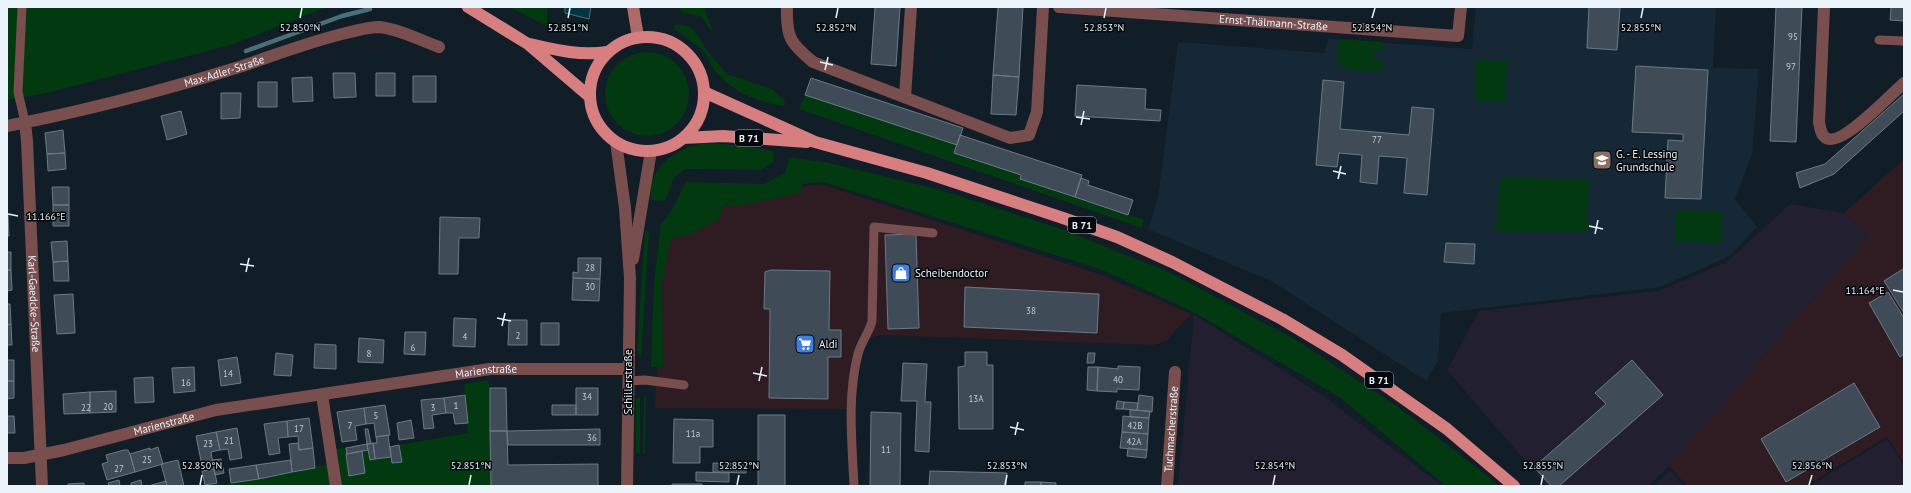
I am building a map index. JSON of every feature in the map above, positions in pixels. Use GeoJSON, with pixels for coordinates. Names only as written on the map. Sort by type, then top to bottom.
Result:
{"type":"FeatureCollection","features":[{"type":"Feature","properties":{"kind":"main road","name":"B 71"},"geometry":{"type":"LineString","coordinates":[[468,7],[528,44],[590,97]]}},
{"type":"Feature","properties":{"kind":"main road"},"geometry":{"type":"LineString","coordinates":[[633,7],[638,37]]}},
{"type":"Feature","properties":{"kind":"main road","name":"B 71"},"geometry":{"type":"LineString","coordinates":[[638,37],[659,38],[682,48],[698,68],[704,92],[702,110],[692,129],[668,147],[651,151],[633,149],[616,142],[602,130],[593,114],[590,97],[594,72],[608,52],[620,44],[638,37]]}},
{"type":"Feature","properties":{"kind":"main road","name":"B 71"},"geometry":{"type":"LineString","coordinates":[[528,44],[565,52],[590,55],[608,52]]}},
{"type":"Feature","properties":{"kind":"main road","name":"B 71"},"geometry":{"type":"LineString","coordinates":[[704,92],[815,142],[927,173],[1063,218],[1117,238],[1184,268],[1282,319],[1348,359],[1447,429],[1514,486]]}},
{"type":"Feature","properties":{"kind":"main road","name":"B 71"},"geometry":{"type":"LineString","coordinates":[[682,138],[724,136],[815,142]]}},
{"type":"Feature","properties":{"kind":"street"},"geometry":{"type":"LineString","coordinates":[[787,7],[786,28],[797,48],[813,62],[905,96],[1010,138],[1029,135],[1037,112],[1043,7]]}},
{"type":"Feature","properties":{"kind":"street"},"geometry":{"type":"LineString","coordinates":[[905,96],[911,7]]}},
{"type":"Feature","properties":{"kind":"street","name":"Ernst-Thälmann-Straße"},"geometry":{"type":"LineString","coordinates":[[1059,7],[1458,36],[1460,7]]}},
{"type":"Feature","properties":{"kind":"street"},"geometry":{"type":"LineString","coordinates":[[1824,7],[1818,122],[1821,134],[1825,138],[1830,140],[1838,138],[1852,131],[1904,83]]}},
{"type":"Feature","properties":{"kind":"street","name":"Max-Adler-Straße"},"geometry":{"type":"LineString","coordinates":[[7,126],[150,93],[237,67],[300,46],[359,30],[377,27],[391,30],[439,47]]}},
{"type":"Feature","properties":{"kind":"street","name":"Karl-Gaedcke-Straße"},"geometry":{"type":"LineString","coordinates":[[25,122],[28,148],[42,455],[42,486]]}},
{"type":"Feature","properties":{"kind":"street","name":"Schillerstraße"},"geometry":{"type":"LineString","coordinates":[[616,142],[625,208],[630,278],[627,486]]}},
{"type":"Feature","properties":{"kind":"street","name":"Schillerstraße"},"geometry":{"type":"LineString","coordinates":[[630,278],[651,151]]}},
{"type":"Feature","properties":{"kind":"street","name":"Marienstraße"},"geometry":{"type":"LineString","coordinates":[[7,458],[42,455],[216,410],[490,369],[628,375]]}},
{"type":"Feature","properties":{"kind":"street","name":"Tuchmacherstraße"},"geometry":{"type":"LineString","coordinates":[[1167,486],[1174,372]]}},
{"type":"Feature","properties":{"kind":"street"},"geometry":{"type":"LineString","coordinates":[[322,395],[336,486]]}},
{"type":"Feature","properties":{"kind":"lane"},"geometry":{"type":"LineString","coordinates":[[22,7],[18,92],[25,122]]}},
{"type":"Feature","properties":{"kind":"lane"},"geometry":{"type":"LineString","coordinates":[[1879,40],[1904,41]]}},
{"type":"Feature","properties":{"kind":"lane"},"geometry":{"type":"LineString","coordinates":[[854,486],[852,426],[853,390],[858,354],[872,321],[874,227],[933,233]]}},
{"type":"Feature","properties":{"kind":"lane"},"geometry":{"type":"LineString","coordinates":[[628,375],[645,380],[684,385]]}},
{"type":"Feature","properties":{"kind":"shaded area"},"geometry":{"type":"Polygon","coordinates":[[[565,7],[591,7],[589,19],[565,13],[565,7]]]}},
{"type":"Feature","properties":{"kind":"shaded area"},"geometry":{"type":"Polygon","coordinates":[[[1476,7],[1716,7],[1713,68],[1759,69],[1752,154],[1735,199],[1757,227],[1730,256],[1660,287],[1441,313],[1438,361],[1426,381],[1273,282],[1148,229],[1158,198],[1178,42],[1324,53],[1328,39],[1472,49],[1476,7]]]}},
{"type":"Feature","properties":{"kind":"shaded area"},"geometry":{"type":"Polygon","coordinates":[[[1904,159],[1904,463],[1887,437],[1805,486],[1687,486],[1669,466],[1868,235],[1844,213],[1904,159]]]}},
{"type":"Feature","properties":{"kind":"shaded area"},"geometry":{"type":"Polygon","coordinates":[[[820,184],[1099,274],[1191,314],[1166,341],[1154,345],[880,335],[856,342],[848,409],[655,408],[663,228],[725,197],[820,184]]]}},
{"type":"Feature","properties":{"kind":"shaded area"},"geometry":{"type":"Polygon","coordinates":[[[1790,204],[1844,213],[1868,235],[1669,466],[1648,486],[1547,486],[1447,370],[1479,311],[1659,291],[1727,262],[1790,204]]]}},
{"type":"Feature","properties":{"kind":"shaded area"},"geometry":{"type":"Polygon","coordinates":[[[1194,315],[1322,395],[1442,486],[1178,486],[1194,315]]]}},
{"type":"Feature","properties":{"kind":"shaded area"},"geometry":{"type":"Polygon","coordinates":[[[1887,439],[1904,466],[1904,486],[1810,486],[1887,439]]]}},
{"type":"Feature","properties":{"kind":"shaded area"},"geometry":{"type":"Polygon","coordinates":[[[1670,471],[1684,486],[1654,486],[1670,471]]]}},
{"type":"Feature","properties":{"kind":"green space"},"geometry":{"type":"Polygon","coordinates":[[[7,7],[327,7],[231,45],[47,93],[7,100],[7,7]]]}},
{"type":"Feature","properties":{"kind":"green space"},"geometry":{"type":"Polygon","coordinates":[[[509,7],[547,7],[547,26],[509,7]]]}},
{"type":"Feature","properties":{"kind":"green space"},"geometry":{"type":"Polygon","coordinates":[[[677,7],[704,7],[714,34],[700,16],[684,13],[677,7]]]}},
{"type":"Feature","properties":{"kind":"green space"},"geometry":{"type":"Polygon","coordinates":[[[673,24],[688,26],[697,34],[706,49],[727,74],[772,89],[785,101],[784,106],[755,99],[728,84],[714,70],[706,54],[675,29],[673,24]]]}},
{"type":"Feature","properties":{"kind":"green space"},"geometry":{"type":"Polygon","coordinates":[[[1339,39],[1382,42],[1385,50],[1374,50],[1373,60],[1384,61],[1384,65],[1377,72],[1350,70],[1339,64],[1337,57],[1339,39]]]}},
{"type":"Feature","properties":{"kind":"green space"},"geometry":{"type":"Polygon","coordinates":[[[647,52],[663,55],[677,64],[686,78],[689,94],[686,110],[677,124],[663,133],[647,136],[631,133],[617,124],[608,110],[605,94],[608,78],[617,64],[631,55],[647,52]]]}},
{"type":"Feature","properties":{"kind":"green space"},"geometry":{"type":"Polygon","coordinates":[[[1476,60],[1507,61],[1505,102],[1475,101],[1476,60]]]}},
{"type":"Feature","properties":{"kind":"green space"},"geometry":{"type":"Polygon","coordinates":[[[805,95],[957,145],[1021,175],[1020,179],[1144,220],[1142,228],[799,109],[805,95]]]}},
{"type":"Feature","properties":{"kind":"green space"},"geometry":{"type":"Polygon","coordinates":[[[704,143],[737,145],[774,151],[773,162],[761,170],[685,169],[674,178],[665,201],[651,200],[651,188],[654,178],[665,161],[683,150],[704,143]]]}},
{"type":"Feature","properties":{"kind":"green space"},"geometry":{"type":"Polygon","coordinates":[[[789,157],[829,163],[941,190],[1064,230],[1169,272],[1296,340],[1401,409],[1498,486],[1446,486],[1338,396],[1195,313],[1100,269],[823,182],[802,184],[802,193],[738,206],[723,206],[719,219],[692,234],[671,238],[662,283],[663,367],[651,367],[654,281],[661,224],[671,211],[686,182],[764,184],[785,173],[789,157]]]}},
{"type":"Feature","properties":{"kind":"green space"},"geometry":{"type":"Polygon","coordinates":[[[1500,177],[1589,180],[1587,231],[1496,232],[1500,177]]]}},
{"type":"Feature","properties":{"kind":"green space"},"geometry":{"type":"Polygon","coordinates":[[[1676,210],[1722,212],[1721,243],[1675,241],[1676,210]]]}},
{"type":"Feature","properties":{"kind":"green space"},"geometry":{"type":"Polygon","coordinates":[[[645,231],[649,231],[641,358],[637,351],[645,231]]]}},
{"type":"Feature","properties":{"kind":"green space"},"geometry":{"type":"Polygon","coordinates":[[[488,380],[490,388],[491,486],[336,486],[331,450],[367,444],[370,460],[391,457],[392,463],[402,462],[399,445],[468,433],[464,384],[488,380]]]}},
{"type":"Feature","properties":{"kind":"green space"},"geometry":{"type":"Polygon","coordinates":[[[646,394],[645,454],[643,454],[644,395],[646,394]]]}},
{"type":"Feature","properties":{"kind":"green space"},"geometry":{"type":"Polygon","coordinates":[[[640,397],[640,454],[636,452],[636,399],[640,397]]]}},
{"type":"Feature","properties":{"kind":"green space"},"geometry":{"type":"Polygon","coordinates":[[[331,464],[334,486],[197,486],[217,483],[223,485],[331,464]]]}},
{"type":"Feature","properties":{"kind":"building"},"geometry":{"type":"Polygon","coordinates":[[[875,7],[900,7],[896,66],[871,64],[875,7]]]}},
{"type":"Feature","properties":{"kind":"building"},"geometry":{"type":"Polygon","coordinates":[[[998,7],[1023,7],[1019,77],[993,75],[998,7]]]}},
{"type":"Feature","properties":{"kind":"building"},"geometry":{"type":"Polygon","coordinates":[[[1589,7],[1620,7],[1617,50],[1587,48],[1589,7]]]}},
{"type":"Feature","properties":{"kind":"building"},"geometry":{"type":"Polygon","coordinates":[[[1776,7],[1802,7],[1796,142],[1770,141],[1776,7]]]}},
{"type":"Feature","properties":{"kind":"building"},"geometry":{"type":"Polygon","coordinates":[[[1891,7],[1904,7],[1904,21],[1890,20],[1891,7]]]}},
{"type":"Feature","properties":{"kind":"building"},"geometry":{"type":"Polygon","coordinates":[[[1636,66],[1708,70],[1701,199],[1665,198],[1668,140],[1683,141],[1683,134],[1632,132],[1636,66]]]}},
{"type":"Feature","properties":{"kind":"building"},"geometry":{"type":"Polygon","coordinates":[[[333,73],[355,73],[356,97],[334,98],[333,73]]]}},
{"type":"Feature","properties":{"kind":"building"},"geometry":{"type":"Polygon","coordinates":[[[376,73],[395,73],[395,96],[376,96],[376,73]]]}},
{"type":"Feature","properties":{"kind":"building"},"geometry":{"type":"Polygon","coordinates":[[[993,75],[1019,77],[1016,115],[991,114],[993,75]]]}},
{"type":"Feature","properties":{"kind":"building"},"geometry":{"type":"Polygon","coordinates":[[[413,76],[436,76],[436,102],[413,102],[413,76]]]}},
{"type":"Feature","properties":{"kind":"building"},"geometry":{"type":"Polygon","coordinates":[[[312,77],[313,101],[293,102],[292,78],[312,77]]]}},
{"type":"Feature","properties":{"kind":"building"},"geometry":{"type":"Polygon","coordinates":[[[811,78],[963,128],[957,145],[805,95],[811,78]]]}},
{"type":"Feature","properties":{"kind":"building"},"geometry":{"type":"Polygon","coordinates":[[[1323,80],[1344,82],[1340,129],[1409,135],[1412,107],[1434,109],[1427,195],[1404,193],[1407,158],[1379,156],[1377,184],[1360,182],[1362,155],[1339,153],[1337,167],[1316,165],[1323,80]]]}},
{"type":"Feature","properties":{"kind":"building"},"geometry":{"type":"Polygon","coordinates":[[[258,82],[277,82],[277,107],[258,107],[258,82]]]}},
{"type":"Feature","properties":{"kind":"building"},"geometry":{"type":"Polygon","coordinates":[[[1077,85],[1146,89],[1145,109],[1161,110],[1160,121],[1075,116],[1077,85]]]}},
{"type":"Feature","properties":{"kind":"building"},"geometry":{"type":"Polygon","coordinates":[[[221,93],[241,93],[240,118],[221,119],[221,93]]]}},
{"type":"Feature","properties":{"kind":"building"},"geometry":{"type":"Polygon","coordinates":[[[1904,94],[1904,111],[1834,174],[1800,188],[1796,173],[1825,164],[1904,94]]]}},
{"type":"Feature","properties":{"kind":"building"},"geometry":{"type":"Polygon","coordinates":[[[181,111],[187,134],[167,140],[161,116],[181,111]]]}},
{"type":"Feature","properties":{"kind":"building"},"geometry":{"type":"Polygon","coordinates":[[[63,130],[65,153],[47,154],[45,133],[63,130]]]}},
{"type":"Feature","properties":{"kind":"building"},"geometry":{"type":"Polygon","coordinates":[[[960,135],[1082,175],[1075,197],[1020,179],[1021,175],[954,153],[960,135]]]}},
{"type":"Feature","properties":{"kind":"building"},"geometry":{"type":"Polygon","coordinates":[[[65,153],[66,169],[48,171],[47,154],[65,153]]]}},
{"type":"Feature","properties":{"kind":"building"},"geometry":{"type":"Polygon","coordinates":[[[1081,178],[1089,181],[1088,185],[1133,200],[1128,215],[1075,197],[1081,178]]]}},
{"type":"Feature","properties":{"kind":"building"},"geometry":{"type":"Polygon","coordinates":[[[52,187],[69,187],[69,205],[53,205],[52,187]]]}},
{"type":"Feature","properties":{"kind":"building"},"geometry":{"type":"Polygon","coordinates":[[[53,205],[69,205],[69,226],[53,226],[53,205]]]}},
{"type":"Feature","properties":{"kind":"building"},"geometry":{"type":"Polygon","coordinates":[[[8,215],[9,236],[7,236],[8,215]]]}},
{"type":"Feature","properties":{"kind":"building"},"geometry":{"type":"Polygon","coordinates":[[[440,217],[480,218],[479,238],[459,238],[458,274],[439,274],[440,217]]]}},
{"type":"Feature","properties":{"kind":"building"},"geometry":{"type":"Polygon","coordinates":[[[916,234],[919,328],[888,329],[885,235],[916,234]]]}},
{"type":"Feature","properties":{"kind":"building"},"geometry":{"type":"Polygon","coordinates":[[[67,241],[68,261],[53,262],[51,242],[67,241]]]}},
{"type":"Feature","properties":{"kind":"building"},"geometry":{"type":"Polygon","coordinates":[[[1446,243],[1475,244],[1474,264],[1444,262],[1446,243]]]}},
{"type":"Feature","properties":{"kind":"building"},"geometry":{"type":"Polygon","coordinates":[[[7,252],[11,252],[11,270],[7,270],[7,252]]]}},
{"type":"Feature","properties":{"kind":"building"},"geometry":{"type":"Polygon","coordinates":[[[578,258],[601,258],[600,279],[573,278],[573,272],[578,273],[578,258]]]}},
{"type":"Feature","properties":{"kind":"building"},"geometry":{"type":"Polygon","coordinates":[[[68,261],[69,281],[54,281],[53,262],[68,261]]]}},
{"type":"Feature","properties":{"kind":"building"},"geometry":{"type":"Polygon","coordinates":[[[1903,269],[1904,271],[1904,313],[1884,281],[1903,269]]]}},
{"type":"Feature","properties":{"kind":"building"},"geometry":{"type":"Polygon","coordinates":[[[7,270],[11,270],[12,290],[7,291],[7,270]]]}},
{"type":"Feature","properties":{"kind":"building","name":"Aldi"},"geometry":{"type":"Polygon","coordinates":[[[771,270],[830,271],[829,330],[841,330],[841,357],[828,357],[828,399],[769,398],[770,309],[764,309],[765,272],[771,270]]]}},
{"type":"Feature","properties":{"kind":"building"},"geometry":{"type":"Polygon","coordinates":[[[573,278],[600,279],[599,301],[572,300],[573,278]]]}},
{"type":"Feature","properties":{"kind":"building"},"geometry":{"type":"Polygon","coordinates":[[[965,287],[1099,294],[1097,333],[964,327],[965,287]]]}},
{"type":"Feature","properties":{"kind":"building"},"geometry":{"type":"Polygon","coordinates":[[[1888,292],[1904,318],[1904,354],[1900,357],[1869,303],[1888,292]]]}},
{"type":"Feature","properties":{"kind":"building"},"geometry":{"type":"Polygon","coordinates":[[[73,294],[75,333],[57,334],[54,295],[73,294]]]}},
{"type":"Feature","properties":{"kind":"building"},"geometry":{"type":"Polygon","coordinates":[[[7,304],[10,304],[11,324],[7,325],[7,304]]]}},
{"type":"Feature","properties":{"kind":"building"},"geometry":{"type":"Polygon","coordinates":[[[454,318],[476,319],[475,347],[453,346],[454,318]]]}},
{"type":"Feature","properties":{"kind":"building"},"geometry":{"type":"Polygon","coordinates":[[[509,320],[527,320],[527,345],[508,345],[509,320]]]}},
{"type":"Feature","properties":{"kind":"building"},"geometry":{"type":"Polygon","coordinates":[[[541,323],[559,323],[559,345],[541,345],[541,323]]]}},
{"type":"Feature","properties":{"kind":"building"},"geometry":{"type":"Polygon","coordinates":[[[11,324],[12,345],[7,345],[7,325],[11,324]]]}},
{"type":"Feature","properties":{"kind":"building"},"geometry":{"type":"Polygon","coordinates":[[[405,332],[426,332],[425,355],[404,354],[405,332]]]}},
{"type":"Feature","properties":{"kind":"building"},"geometry":{"type":"Polygon","coordinates":[[[359,338],[384,340],[383,363],[358,362],[359,338]]]}},
{"type":"Feature","properties":{"kind":"building"},"geometry":{"type":"Polygon","coordinates":[[[315,344],[336,345],[336,369],[314,368],[315,344]]]}},
{"type":"Feature","properties":{"kind":"building"},"geometry":{"type":"Polygon","coordinates":[[[965,352],[987,352],[987,365],[993,365],[993,429],[959,429],[958,367],[965,366],[965,352]]]}},
{"type":"Feature","properties":{"kind":"building"},"geometry":{"type":"Polygon","coordinates":[[[276,353],[293,355],[291,376],[274,375],[276,353]]]}},
{"type":"Feature","properties":{"kind":"building"},"geometry":{"type":"Polygon","coordinates":[[[1088,353],[1095,353],[1094,363],[1087,363],[1088,353]]]}},
{"type":"Feature","properties":{"kind":"building"},"geometry":{"type":"Polygon","coordinates":[[[237,357],[241,383],[221,386],[218,360],[237,357]]]}},
{"type":"Feature","properties":{"kind":"building"},"geometry":{"type":"Polygon","coordinates":[[[7,360],[14,360],[14,381],[7,381],[7,360]]]}},
{"type":"Feature","properties":{"kind":"building"},"geometry":{"type":"Polygon","coordinates":[[[1632,360],[1663,395],[1559,486],[1551,486],[1534,467],[1606,404],[1595,393],[1632,360]]]}},
{"type":"Feature","properties":{"kind":"building"},"geometry":{"type":"Polygon","coordinates":[[[903,363],[927,364],[925,402],[931,402],[929,452],[915,451],[917,401],[901,401],[903,363]]]}},
{"type":"Feature","properties":{"kind":"building"},"geometry":{"type":"Polygon","coordinates":[[[1118,366],[1140,367],[1139,390],[1117,389],[1117,392],[1097,391],[1098,367],[1118,369],[1118,366]]]}},
{"type":"Feature","properties":{"kind":"building"},"geometry":{"type":"Polygon","coordinates":[[[194,367],[195,391],[174,393],[172,368],[194,367]]]}},
{"type":"Feature","properties":{"kind":"building"},"geometry":{"type":"Polygon","coordinates":[[[1088,367],[1098,367],[1097,391],[1087,390],[1088,367]]]}},
{"type":"Feature","properties":{"kind":"building"},"geometry":{"type":"Polygon","coordinates":[[[153,377],[154,402],[135,403],[134,378],[153,377]]]}},
{"type":"Feature","properties":{"kind":"building"},"geometry":{"type":"Polygon","coordinates":[[[7,381],[14,381],[14,398],[7,399],[7,381]]]}},
{"type":"Feature","properties":{"kind":"building"},"geometry":{"type":"Polygon","coordinates":[[[1854,383],[1880,427],[1786,482],[1761,439],[1854,383]]]}},
{"type":"Feature","properties":{"kind":"building"},"geometry":{"type":"Polygon","coordinates":[[[490,388],[506,388],[507,431],[490,431],[490,388]]]}},
{"type":"Feature","properties":{"kind":"building"},"geometry":{"type":"Polygon","coordinates":[[[576,388],[598,388],[598,415],[576,415],[576,388]]]}},
{"type":"Feature","properties":{"kind":"building"},"geometry":{"type":"Polygon","coordinates":[[[116,391],[116,412],[90,413],[90,392],[116,391]]]}},
{"type":"Feature","properties":{"kind":"building"},"geometry":{"type":"Polygon","coordinates":[[[90,392],[90,413],[64,414],[63,394],[90,392]]]}},
{"type":"Feature","properties":{"kind":"building"},"geometry":{"type":"Polygon","coordinates":[[[465,395],[468,423],[455,424],[453,413],[446,413],[444,398],[465,395]]]}},
{"type":"Feature","properties":{"kind":"building"},"geometry":{"type":"Polygon","coordinates":[[[1139,395],[1153,397],[1152,412],[1137,410],[1139,395]]]}},
{"type":"Feature","properties":{"kind":"building"},"geometry":{"type":"Polygon","coordinates":[[[444,398],[446,413],[432,415],[434,428],[424,429],[421,400],[444,398]]]}},
{"type":"Feature","properties":{"kind":"building"},"geometry":{"type":"Polygon","coordinates":[[[1117,401],[1124,402],[1123,409],[1116,409],[1117,401]]]}},
{"type":"Feature","properties":{"kind":"building"},"geometry":{"type":"Polygon","coordinates":[[[1124,402],[1138,403],[1137,410],[1123,409],[1124,402]]]}},
{"type":"Feature","properties":{"kind":"building"},"geometry":{"type":"Polygon","coordinates":[[[385,405],[390,435],[376,437],[374,423],[366,424],[364,408],[385,405]]]}},
{"type":"Feature","properties":{"kind":"building"},"geometry":{"type":"Polygon","coordinates":[[[552,405],[576,405],[576,415],[552,415],[552,405]]]}},
{"type":"Feature","properties":{"kind":"building"},"geometry":{"type":"Polygon","coordinates":[[[364,408],[366,424],[355,426],[357,440],[342,442],[337,412],[364,408]]]}},
{"type":"Feature","properties":{"kind":"building"},"geometry":{"type":"Polygon","coordinates":[[[1130,410],[1150,411],[1149,418],[1130,417],[1130,410]]]}},
{"type":"Feature","properties":{"kind":"building"},"geometry":{"type":"Polygon","coordinates":[[[871,412],[901,413],[900,486],[870,486],[871,412]]]}},
{"type":"Feature","properties":{"kind":"building"},"geometry":{"type":"Polygon","coordinates":[[[758,415],[785,415],[785,486],[758,486],[758,415]]]}},
{"type":"Feature","properties":{"kind":"building"},"geometry":{"type":"Polygon","coordinates":[[[7,416],[14,416],[15,433],[7,433],[7,416]]]}},
{"type":"Feature","properties":{"kind":"building"},"geometry":{"type":"Polygon","coordinates":[[[1123,416],[1149,418],[1148,434],[1122,432],[1123,416]]]}},
{"type":"Feature","properties":{"kind":"building"},"geometry":{"type":"Polygon","coordinates":[[[309,418],[313,448],[299,450],[298,436],[288,437],[287,421],[309,418]]]}},
{"type":"Feature","properties":{"kind":"building"},"geometry":{"type":"Polygon","coordinates":[[[674,419],[713,420],[713,447],[700,447],[700,463],[673,463],[674,419]]]}},
{"type":"Feature","properties":{"kind":"building"},"geometry":{"type":"Polygon","coordinates":[[[411,420],[414,438],[399,440],[397,423],[411,420]]]}},
{"type":"Feature","properties":{"kind":"building"},"geometry":{"type":"Polygon","coordinates":[[[287,421],[288,437],[278,438],[280,453],[269,455],[264,424],[287,421]]]}},
{"type":"Feature","properties":{"kind":"building"},"geometry":{"type":"Polygon","coordinates":[[[237,428],[242,458],[230,460],[228,449],[220,450],[216,432],[237,428]]]}},
{"type":"Feature","properties":{"kind":"building"},"geometry":{"type":"Polygon","coordinates":[[[365,429],[368,429],[371,444],[367,444],[365,429]]]}},
{"type":"Feature","properties":{"kind":"building"},"geometry":{"type":"Polygon","coordinates":[[[600,429],[600,445],[508,445],[507,431],[600,429]]]}},
{"type":"Feature","properties":{"kind":"building"},"geometry":{"type":"Polygon","coordinates":[[[490,431],[507,431],[508,465],[598,464],[598,486],[491,486],[490,431]]]}},
{"type":"Feature","properties":{"kind":"building"},"geometry":{"type":"Polygon","coordinates":[[[216,432],[220,450],[211,452],[213,464],[202,466],[196,436],[216,432]]]}},
{"type":"Feature","properties":{"kind":"building"},"geometry":{"type":"Polygon","coordinates":[[[1122,432],[1148,434],[1147,450],[1120,448],[1122,432]]]}},
{"type":"Feature","properties":{"kind":"building"},"geometry":{"type":"Polygon","coordinates":[[[388,435],[391,457],[375,459],[373,443],[377,443],[376,437],[388,435]]]}},
{"type":"Feature","properties":{"kind":"building"},"geometry":{"type":"Polygon","coordinates":[[[298,443],[299,450],[313,448],[315,468],[292,472],[289,444],[298,443]]]}},
{"type":"Feature","properties":{"kind":"building"},"geometry":{"type":"Polygon","coordinates":[[[373,443],[375,459],[370,460],[367,444],[373,443]]]}},
{"type":"Feature","properties":{"kind":"building"},"geometry":{"type":"Polygon","coordinates":[[[367,444],[368,450],[347,454],[346,448],[367,444]]]}},
{"type":"Feature","properties":{"kind":"building"},"geometry":{"type":"Polygon","coordinates":[[[399,445],[402,462],[392,463],[390,447],[399,445]]]}},
{"type":"Feature","properties":{"kind":"building"},"geometry":{"type":"Polygon","coordinates":[[[158,447],[163,464],[135,472],[130,454],[158,447]]]}},
{"type":"Feature","properties":{"kind":"building"},"geometry":{"type":"Polygon","coordinates":[[[1128,448],[1147,450],[1146,458],[1127,456],[1128,448]]]}},
{"type":"Feature","properties":{"kind":"building"},"geometry":{"type":"Polygon","coordinates":[[[128,450],[130,454],[135,472],[107,480],[102,464],[108,462],[106,455],[128,450]]]}},
{"type":"Feature","properties":{"kind":"building"},"geometry":{"type":"Polygon","coordinates":[[[362,451],[365,473],[349,476],[346,454],[362,451]]]}},
{"type":"Feature","properties":{"kind":"building"},"geometry":{"type":"Polygon","coordinates":[[[221,459],[224,473],[215,475],[212,460],[221,459]]]}},
{"type":"Feature","properties":{"kind":"building"},"geometry":{"type":"Polygon","coordinates":[[[178,460],[184,486],[167,486],[161,464],[178,460]]]}},
{"type":"Feature","properties":{"kind":"building"},"geometry":{"type":"Polygon","coordinates":[[[291,460],[292,472],[259,479],[256,465],[291,460]]]}},
{"type":"Feature","properties":{"kind":"building"},"geometry":{"type":"Polygon","coordinates":[[[713,463],[746,464],[746,473],[713,472],[713,463]]]}},
{"type":"Feature","properties":{"kind":"building"},"geometry":{"type":"Polygon","coordinates":[[[256,465],[259,479],[231,483],[229,469],[256,465]]]}},
{"type":"Feature","properties":{"kind":"building"},"geometry":{"type":"Polygon","coordinates":[[[214,469],[217,483],[205,485],[202,471],[214,469]]]}},
{"type":"Feature","properties":{"kind":"building"},"geometry":{"type":"Polygon","coordinates":[[[930,471],[1007,473],[1006,486],[929,486],[930,471]]]}},
{"type":"Feature","properties":{"kind":"building"},"geometry":{"type":"Polygon","coordinates":[[[696,472],[729,473],[729,482],[696,481],[696,472]]]}},
{"type":"Feature","properties":{"kind":"building"},"geometry":{"type":"Polygon","coordinates":[[[119,480],[120,486],[109,486],[108,483],[119,480]]]}},
{"type":"Feature","properties":{"kind":"building"},"geometry":{"type":"Polygon","coordinates":[[[141,480],[142,486],[131,486],[131,483],[141,480]]]}},
{"type":"Feature","properties":{"kind":"building"},"geometry":{"type":"Polygon","coordinates":[[[166,481],[167,486],[148,486],[166,481]]]}},
{"type":"Feature","properties":{"kind":"building"},"geometry":{"type":"Polygon","coordinates":[[[1025,482],[1041,482],[1041,486],[1025,486],[1025,482]]]}},
{"type":"Feature","properties":{"kind":"building"},"geometry":{"type":"Polygon","coordinates":[[[1041,482],[1056,483],[1056,486],[1041,486],[1041,482]]]}},
{"type":"Feature","properties":{"kind":"building"},"geometry":{"type":"Polygon","coordinates":[[[84,483],[84,486],[68,486],[68,484],[84,483]]]}},
{"type":"Feature","properties":{"kind":"building"},"geometry":{"type":"Polygon","coordinates":[[[672,484],[702,484],[702,486],[672,486],[672,484]]]}},
{"type":"Feature","properties":{"kind":"waterway"},"geometry":{"type":"LineString","coordinates":[[246,51],[342,16],[370,9]]}},
{"type":"Feature","properties":{"kind":"place","name":"G. - E. Lessing Grundschule"},"geometry":{"type":"Point","coordinates":[1602,160]}},
{"type":"Feature","properties":{"kind":"place","name":"Scheibendoctor"},"geometry":{"type":"Point","coordinates":[901,273]}},
{"type":"Feature","properties":{"kind":"place","name":"Aldi"},"geometry":{"type":"Point","coordinates":[805,344]}}]}
